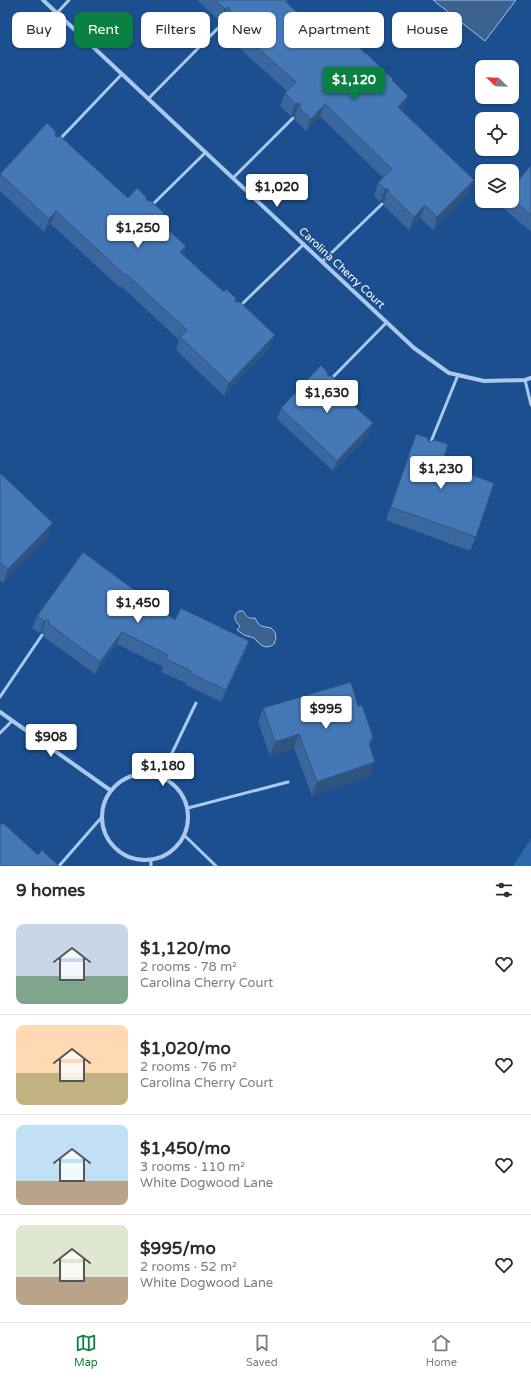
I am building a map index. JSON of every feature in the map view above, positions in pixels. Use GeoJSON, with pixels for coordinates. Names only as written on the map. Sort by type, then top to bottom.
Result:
{"type":"FeatureCollection","features":[{"type":"Feature","properties":{"kind":"street","name":"Carolina Cherry Court"},"geometry":{"type":"LineString","coordinates":[[43,0],[56,12]]}},
{"type":"Feature","properties":{"kind":"street","name":"Carolina Cherry Court"},"geometry":{"type":"LineString","coordinates":[[66,21],[414,348],[449,373],[484,381],[526,380],[531,378]]}},
{"type":"Feature","properties":{"kind":"street"},"geometry":{"type":"LineString","coordinates":[[0,712],[110,790]]}},
{"type":"Feature","properties":{"kind":"street"},"geometry":{"type":"LineString","coordinates":[[148,773],[161,776],[173,784],[182,794],[188,808],[188,822],[184,835],[177,847],[165,856],[151,861],[136,860],[122,855],[111,845],[104,832],[101,818],[103,803],[110,790],[121,781],[134,774],[148,773]]}},
{"type":"Feature","properties":{"kind":"lane"},"geometry":{"type":"LineString","coordinates":[[58,12],[69,0]]}},
{"type":"Feature","properties":{"kind":"lane"},"geometry":{"type":"LineString","coordinates":[[148,99],[218,28]]}},
{"type":"Feature","properties":{"kind":"lane"},"geometry":{"type":"LineString","coordinates":[[58,141],[122,74]]}},
{"type":"Feature","properties":{"kind":"lane"},"geometry":{"type":"LineString","coordinates":[[233,178],[293,118]]}},
{"type":"Feature","properties":{"kind":"lane"},"geometry":{"type":"LineString","coordinates":[[150,207],[206,152]]}},
{"type":"Feature","properties":{"kind":"lane"},"geometry":{"type":"LineString","coordinates":[[322,262],[382,204]]}},
{"type":"Feature","properties":{"kind":"lane"},"geometry":{"type":"LineString","coordinates":[[239,308],[304,244]]}},
{"type":"Feature","properties":{"kind":"lane"},"geometry":{"type":"LineString","coordinates":[[326,384],[387,322]]}},
{"type":"Feature","properties":{"kind":"lane"},"geometry":{"type":"LineString","coordinates":[[428,449],[458,375]]}},
{"type":"Feature","properties":{"kind":"lane"},"geometry":{"type":"LineString","coordinates":[[526,380],[531,405]]}},
{"type":"Feature","properties":{"kind":"lane"},"geometry":{"type":"LineString","coordinates":[[0,697],[42,635]]}},
{"type":"Feature","properties":{"kind":"lane"},"geometry":{"type":"LineString","coordinates":[[161,776],[196,703]]}},
{"type":"Feature","properties":{"kind":"lane"},"geometry":{"type":"LineString","coordinates":[[0,733],[12,721]]}},
{"type":"Feature","properties":{"kind":"lane"},"geometry":{"type":"LineString","coordinates":[[188,808],[288,782]]}},
{"type":"Feature","properties":{"kind":"lane"},"geometry":{"type":"LineString","coordinates":[[59,866],[101,818]]}},
{"type":"Feature","properties":{"kind":"lane"},"geometry":{"type":"LineString","coordinates":[[184,835],[216,866]]}},
{"type":"Feature","properties":{"kind":"lane"},"geometry":{"type":"LineString","coordinates":[[151,861],[151,866]]}},
{"type":"Feature","properties":{"kind":"shaded area"},"geometry":{"type":"Polygon","coordinates":[[[433,0],[516,0],[485,41],[462,23],[462,12],[448,12],[433,0]]]}},
{"type":"Feature","properties":{"kind":"shaded area"},"geometry":{"type":"Polygon","coordinates":[[[239,611],[243,611],[249,618],[255,618],[261,626],[271,628],[275,632],[276,638],[274,644],[266,647],[261,645],[254,638],[244,635],[237,630],[240,626],[235,617],[239,611]]]}},
{"type":"Feature","properties":{"kind":"shaded area"},"geometry":{"type":"Polygon","coordinates":[[[531,839],[531,866],[513,866],[531,839]]]}},
{"type":"Feature","properties":{"kind":"building"},"geometry":{"type":"Polygon","coordinates":[[[215,0],[287,0],[286,2],[297,12],[284,12],[284,48],[359,48],[393,79],[392,80],[408,96],[398,107],[474,180],[437,217],[425,205],[414,217],[389,193],[388,189],[385,189],[378,183],[392,169],[325,104],[311,119],[299,108],[301,105],[299,103],[295,104],[285,93],[296,82],[258,48],[276,48],[276,12],[230,12],[230,9],[227,7],[225,9],[215,0]]]}},
{"type":"Feature","properties":{"kind":"building"},"geometry":{"type":"Polygon","coordinates":[[[47,123],[56,132],[56,137],[60,136],[128,198],[137,188],[146,197],[147,201],[151,201],[164,213],[157,220],[186,246],[180,252],[224,292],[226,289],[236,298],[236,302],[240,302],[275,335],[229,383],[180,337],[187,330],[126,274],[125,275],[56,211],[49,219],[0,174],[47,123]]]}},
{"type":"Feature","properties":{"kind":"building"},"geometry":{"type":"Polygon","coordinates":[[[531,165],[531,215],[519,205],[519,180],[531,165]]]}},
{"type":"Feature","properties":{"kind":"building"},"geometry":{"type":"Polygon","coordinates":[[[321,365],[327,372],[328,376],[332,376],[349,392],[344,397],[373,423],[337,461],[281,408],[321,365]]]}},
{"type":"Feature","properties":{"kind":"building"},"geometry":{"type":"Polygon","coordinates":[[[416,434],[428,438],[428,441],[430,442],[434,440],[448,444],[442,464],[494,483],[476,537],[391,507],[416,434]]]}},
{"type":"Feature","properties":{"kind":"building"},"geometry":{"type":"Polygon","coordinates":[[[0,473],[53,523],[8,569],[0,562],[0,473]]]}},
{"type":"Feature","properties":{"kind":"building"},"geometry":{"type":"Polygon","coordinates":[[[83,552],[175,620],[181,608],[249,641],[226,690],[190,673],[191,671],[166,659],[168,655],[122,632],[100,662],[49,624],[49,620],[44,621],[37,616],[83,552]]]}},
{"type":"Feature","properties":{"kind":"building"},"geometry":{"type":"Polygon","coordinates":[[[351,682],[358,706],[362,705],[373,737],[369,744],[375,762],[317,782],[299,734],[275,742],[263,708],[351,682]]]}},
{"type":"Feature","properties":{"kind":"building"},"geometry":{"type":"Polygon","coordinates":[[[3,823],[38,855],[42,850],[59,866],[0,866],[0,825],[3,823]]]}}]}
